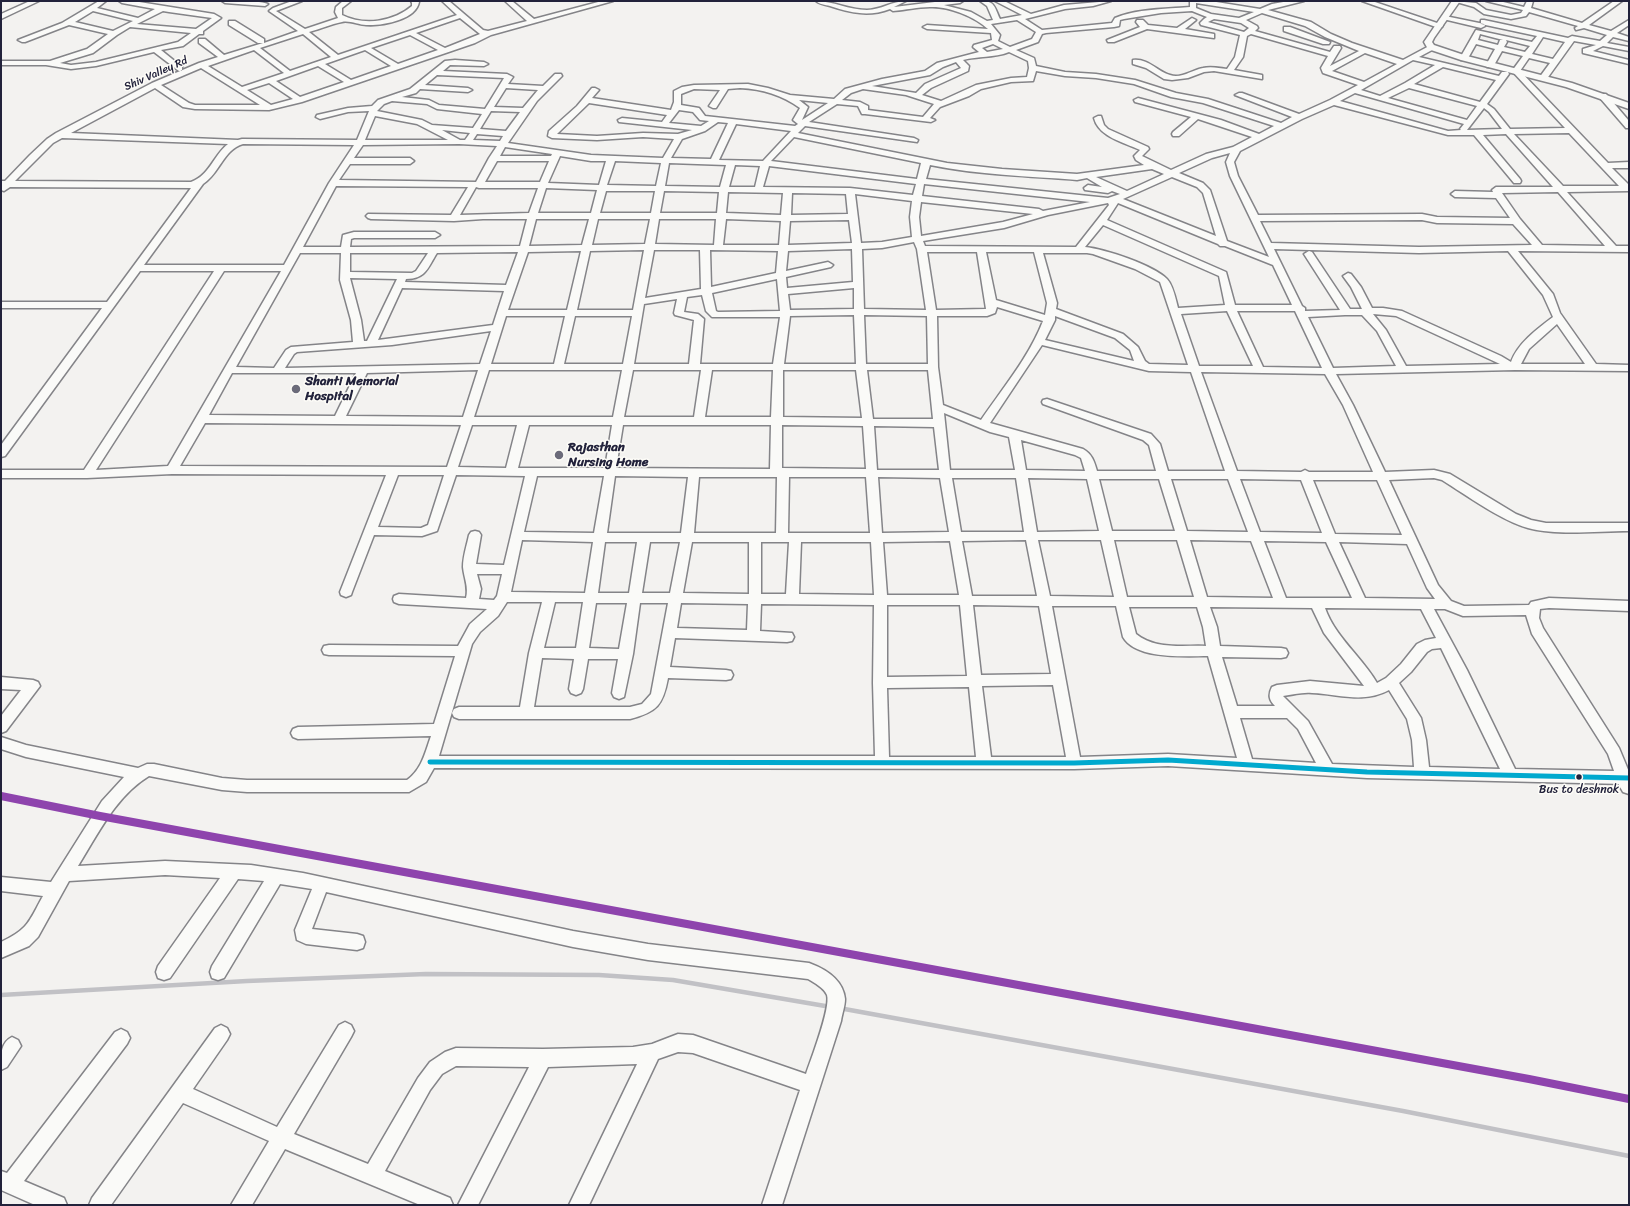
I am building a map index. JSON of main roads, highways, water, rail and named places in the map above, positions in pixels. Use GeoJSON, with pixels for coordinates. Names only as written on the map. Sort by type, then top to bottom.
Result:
{"type":"FeatureCollection","features":[{"type":"Feature","properties":{"kind":"main road"},"geometry":{"type":"LineString","coordinates":[[1456,1],[1428,42],[1431,47],[1464,58],[1543,78],[1603,96],[1629,106]]}},
{"type":"Feature","properties":{"kind":"waterway"},"geometry":{"type":"LineString","coordinates":[[1,995],[247,981],[426,974],[599,975],[673,980],[831,1007]]}},
{"type":"Feature","properties":{"kind":"waterway"},"geometry":{"type":"LineString","coordinates":[[839,1008],[1403,1111],[1629,1156]]}},
{"type":"Feature","properties":{"kind":"place","name":"Shanti Memorial Hospital"},"geometry":{"type":"Point","coordinates":[296,389]}},
{"type":"Feature","properties":{"kind":"place","name":"Rajasthan Nursing Home"},"geometry":{"type":"Point","coordinates":[559,455]}},
{"type":"Feature","properties":{"kind":"place","name":"Bus to deshnok"},"geometry":{"type":"Point","coordinates":[1579,777]}}]}
